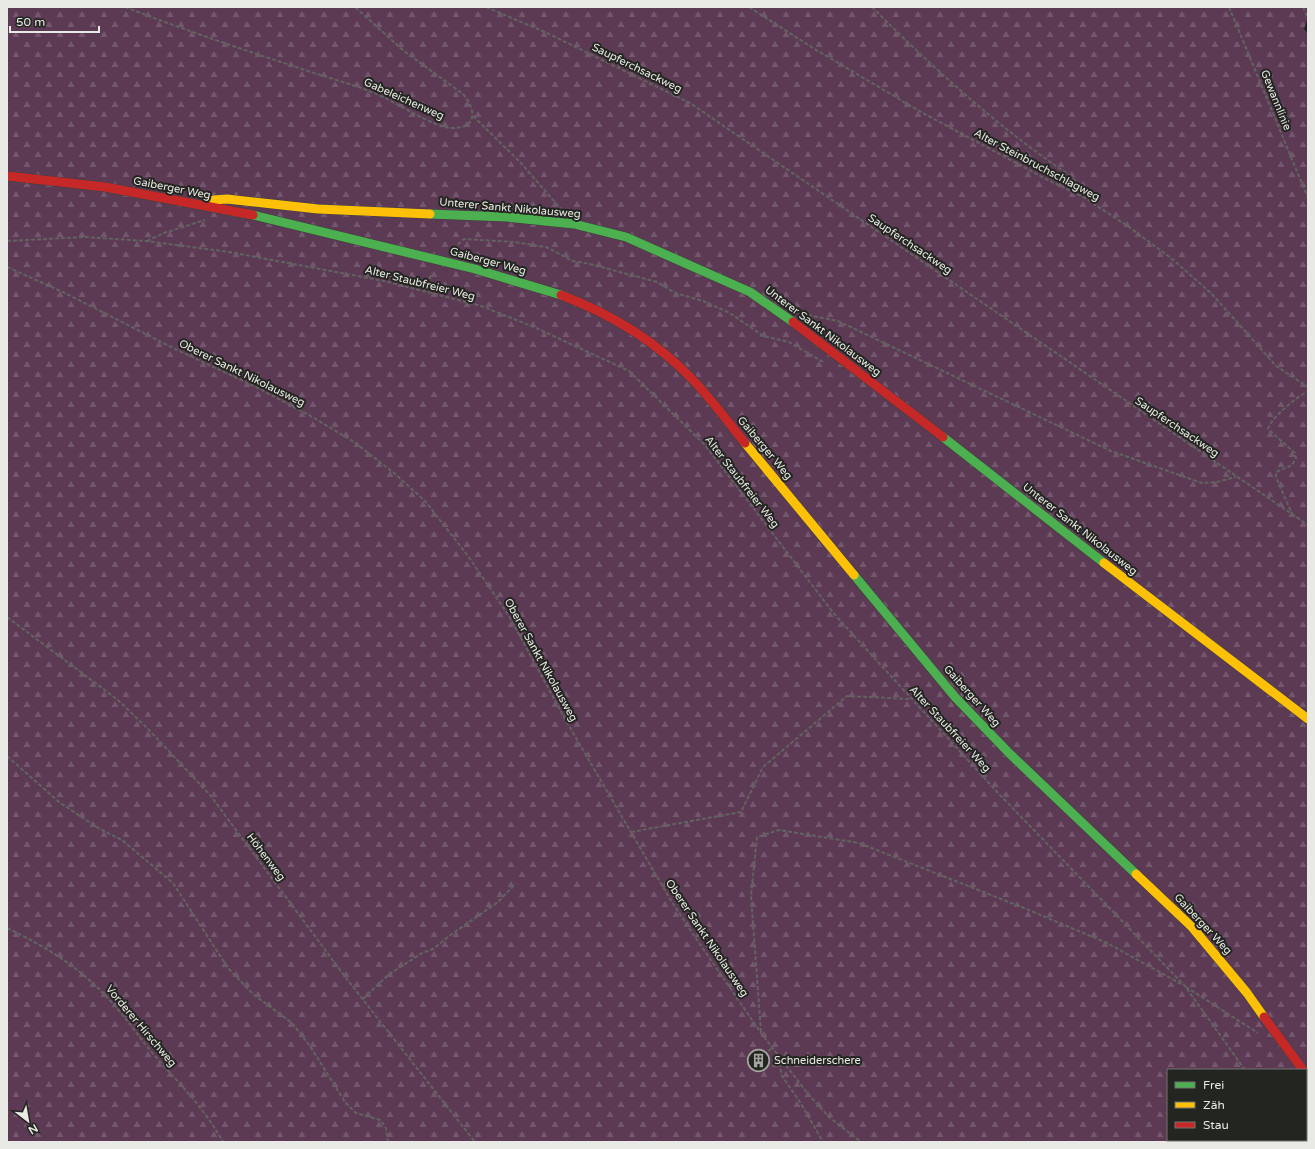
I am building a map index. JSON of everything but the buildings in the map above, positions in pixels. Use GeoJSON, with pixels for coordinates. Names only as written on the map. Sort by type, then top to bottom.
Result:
{"type":"FeatureCollection","features":[{"type":"Feature","properties":{"kind":"street","name":"Gaiberger Weg"},"geometry":{"type":"LineString","coordinates":[[7,176],[98,186],[203,206],[438,260],[538,287],[576,300],[606,314],[637,332],[683,370],[955,697],[1009,753],[1192,927],[1247,993],[1302,1069]]}},
{"type":"Feature","properties":{"kind":"street","name":"Unterer Sankt Nikolausweg"},"geometry":{"type":"LineString","coordinates":[[203,206],[213,200],[227,199],[318,209],[507,217],[574,224],[605,231],[652,247],[750,292],[822,343],[1175,618],[1308,719]]}},
{"type":"Feature","properties":{"kind":"path","name":"Gabeleichenweg"},"geometry":{"type":"LineString","coordinates":[[125,7],[192,32],[368,91],[442,126],[452,128],[463,127],[470,122],[473,116]]}},
{"type":"Feature","properties":{"kind":"path"},"geometry":{"type":"LineString","coordinates":[[355,7],[404,50],[463,94],[471,105],[473,116],[520,162],[574,224]]}},
{"type":"Feature","properties":{"kind":"path","name":"Saupferchsackweg"},"geometry":{"type":"LineString","coordinates":[[486,7],[547,33],[690,103],[1236,476],[1293,517],[1308,525]]}},
{"type":"Feature","properties":{"kind":"path","name":"Alter Steinbruchschlagweg"},"geometry":{"type":"LineString","coordinates":[[749,7],[813,48],[943,125],[1085,198],[1129,227],[1171,258],[1221,304],[1276,366],[1308,387]]}},
{"type":"Feature","properties":{"kind":"path"},"geometry":{"type":"LineString","coordinates":[[872,7],[908,44],[974,104],[1072,178],[1084,190],[1085,198]]}},
{"type":"Feature","properties":{"kind":"path","name":"Gewannlinie"},"geometry":{"type":"LineString","coordinates":[[1229,7],[1308,198]]}},
{"type":"Feature","properties":{"kind":"path"},"geometry":{"type":"LineString","coordinates":[[1303,7],[1308,19]]}},
{"type":"Feature","properties":{"kind":"path"},"geometry":{"type":"LineString","coordinates":[[146,242],[164,233],[206,220]]}},
{"type":"Feature","properties":{"kind":"path","name":"Alter Staubfreier Weg"},"geometry":{"type":"LineString","coordinates":[[7,241],[85,237],[146,242],[230,252],[424,290],[481,306],[534,327],[629,371],[705,445],[835,615],[998,793],[1185,986],[1244,1069]]}},
{"type":"Feature","properties":{"kind":"path"},"geometry":{"type":"LineString","coordinates":[[471,269],[458,250],[457,245],[464,239],[514,242],[546,247],[573,261],[590,264],[657,282],[675,293],[703,301],[730,313],[763,336],[789,342],[822,363],[828,364]]}},
{"type":"Feature","properties":{"kind":"path"},"geometry":{"type":"LineString","coordinates":[[424,290],[438,260]]}},
{"type":"Feature","properties":{"kind":"path","name":"Oberer Sankt Nikolausweg"},"geometry":{"type":"LineString","coordinates":[[7,267],[65,293],[175,350],[254,386],[308,415],[354,442],[394,473],[425,501],[468,556],[509,616],[565,718],[670,899],[761,1033],[778,1057],[818,1106],[861,1142]]}},
{"type":"Feature","properties":{"kind":"path"},"geometry":{"type":"LineString","coordinates":[[802,314],[838,321],[1111,451],[1202,483],[1217,482],[1236,476]]}},
{"type":"Feature","properties":{"kind":"path"},"geometry":{"type":"LineString","coordinates":[[1293,517],[1276,472],[1292,465],[1296,458],[1295,453],[1268,429],[1273,419],[1301,395],[1308,392]]}},
{"type":"Feature","properties":{"kind":"path","name":"Höhenweg"},"geometry":{"type":"LineString","coordinates":[[7,617],[118,700],[148,729],[210,795],[363,999],[476,1142]]}},
{"type":"Feature","properties":{"kind":"path"},"geometry":{"type":"LineString","coordinates":[[631,832],[741,812],[763,767],[847,696],[911,699]]}},
{"type":"Feature","properties":{"kind":"path"},"geometry":{"type":"LineString","coordinates":[[7,756],[59,802],[98,828],[122,840],[173,883],[228,968],[253,994],[292,1024],[310,1046],[345,1102],[356,1113],[380,1120],[386,1128],[388,1142]]}},
{"type":"Feature","properties":{"kind":"path"},"geometry":{"type":"LineString","coordinates":[[761,1033],[751,896],[757,837],[779,830],[866,846],[1024,908],[1107,943],[1185,986],[1263,1036]]}},
{"type":"Feature","properties":{"kind":"path"},"geometry":{"type":"LineString","coordinates":[[363,999],[388,975],[433,949],[498,902],[515,884]]}},
{"type":"Feature","properties":{"kind":"path","name":"Vorderer Hirschweg"},"geometry":{"type":"LineString","coordinates":[[7,928],[28,938],[84,974],[113,1003],[153,1054],[202,1108],[223,1142]]}},
{"type":"Feature","properties":{"kind":"path"},"geometry":{"type":"LineString","coordinates":[[764,1055],[772,1048]]}},
{"type":"Feature","properties":{"kind":"path"},"geometry":{"type":"LineString","coordinates":[[778,1057],[782,1076],[800,1102],[823,1142]]}},
{"type":"Feature","properties":{"kind":"green space"},"geometry":{"type":"Polygon","coordinates":[[[7,7],[1308,7],[1308,17],[1304,29],[1308,34],[1308,1142],[7,1142],[7,7]]]}},
{"type":"Feature","properties":{"kind":"traffic: fast"},"geometry":{"type":"LineString","coordinates":[[430,214],[507,217],[574,224],[626,237],[750,292],[793,322]]}},
{"type":"Feature","properties":{"kind":"traffic: fast"},"geometry":{"type":"LineString","coordinates":[[253,215],[475,269],[561,295]]}},
{"type":"Feature","properties":{"kind":"traffic: fast"},"geometry":{"type":"LineString","coordinates":[[943,437],[1104,563]]}},
{"type":"Feature","properties":{"kind":"traffic: fast"},"geometry":{"type":"LineString","coordinates":[[854,575],[955,697],[1009,753],[1136,874]]}},
{"type":"Feature","properties":{"kind":"traffic: slow"},"geometry":{"type":"LineString","coordinates":[[206,204],[213,200],[227,199],[318,209],[430,214]]}},
{"type":"Feature","properties":{"kind":"traffic: slow"},"geometry":{"type":"LineString","coordinates":[[745,443],[854,575]]}},
{"type":"Feature","properties":{"kind":"traffic: slow"},"geometry":{"type":"LineString","coordinates":[[1104,563],[1308,719]]}},
{"type":"Feature","properties":{"kind":"traffic: slow"},"geometry":{"type":"LineString","coordinates":[[1136,874],[1192,927],[1247,993],[1264,1017]]}},
{"type":"Feature","properties":{"kind":"traffic: jam"},"geometry":{"type":"LineString","coordinates":[[7,176],[105,187],[253,215]]}},
{"type":"Feature","properties":{"kind":"traffic: jam"},"geometry":{"type":"LineString","coordinates":[[561,295],[615,320],[632,330],[664,353],[693,380],[745,443]]}},
{"type":"Feature","properties":{"kind":"traffic: jam"},"geometry":{"type":"LineString","coordinates":[[793,322],[943,437]]}},
{"type":"Feature","properties":{"kind":"traffic: jam"},"geometry":{"type":"LineString","coordinates":[[1264,1017],[1302,1069]]}},
{"type":"Feature","properties":{"kind":"place","name":"Schneiderschere"},"geometry":{"type":"Point","coordinates":[758,1060]}}]}
